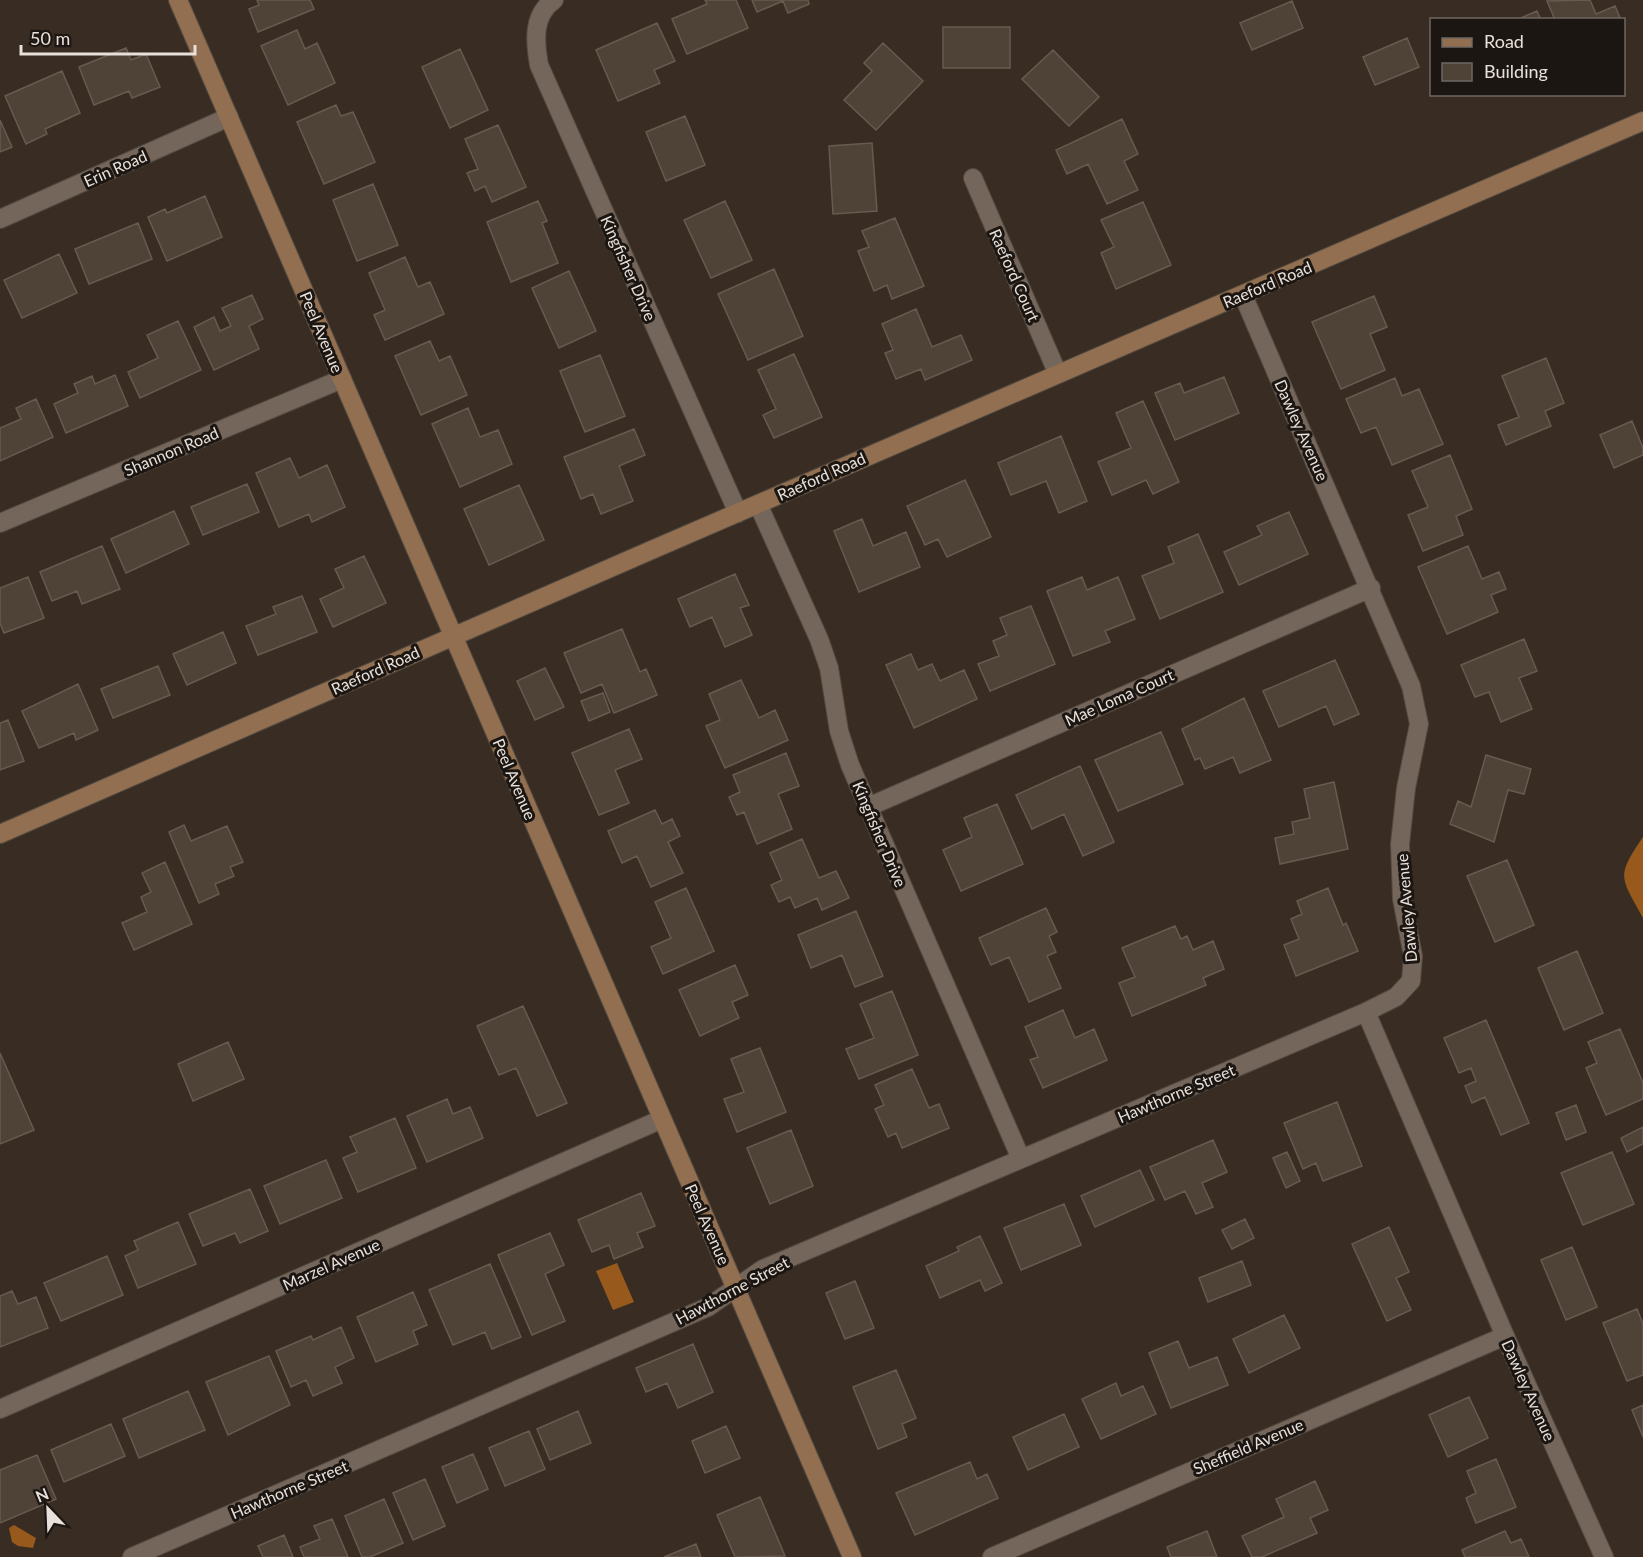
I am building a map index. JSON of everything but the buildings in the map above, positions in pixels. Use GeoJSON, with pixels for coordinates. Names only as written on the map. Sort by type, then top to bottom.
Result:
{"type":"FeatureCollection","features":[{"type":"Feature","properties":{"kind":"street","name":"Peel Avenue"},"geometry":{"type":"LineString","coordinates":[[178,0],[852,1557]]}},
{"type":"Feature","properties":{"kind":"street","name":"Kingfisher Drive"},"geometry":{"type":"LineString","coordinates":[[554,0],[548,4],[538,20],[536,43],[539,65],[738,513]]}},
{"type":"Feature","properties":{"kind":"street","name":"Erin Road"},"geometry":{"type":"LineString","coordinates":[[0,219],[229,117]]}},
{"type":"Feature","properties":{"kind":"street","name":"Raeford Road"},"geometry":{"type":"LineString","coordinates":[[0,834],[1058,372],[1243,295],[1643,121]]}},
{"type":"Feature","properties":{"kind":"street","name":"Raeford Court"},"geometry":{"type":"LineString","coordinates":[[973,178],[1058,372]]}},
{"type":"Feature","properties":{"kind":"street","name":"Dawley Avenue"},"geometry":{"type":"LineString","coordinates":[[1243,295],[1371,588],[1411,686],[1419,724],[1407,788],[1400,844],[1402,899],[1413,956],[1411,981],[1396,997],[1366,1012],[1505,1336],[1604,1557]]}},
{"type":"Feature","properties":{"kind":"street","name":"Shannon Road"},"geometry":{"type":"LineString","coordinates":[[0,523],[342,379]]}},
{"type":"Feature","properties":{"kind":"street","name":"Kingfisher Drive"},"geometry":{"type":"LineString","coordinates":[[758,504],[819,639],[829,668],[839,731],[868,807],[1021,1159]]}},
{"type":"Feature","properties":{"kind":"street","name":"Mae Loma Court"},"geometry":{"type":"LineString","coordinates":[[868,807],[1371,588]]}},
{"type":"Feature","properties":{"kind":"street","name":"Hawthorne Street"},"geometry":{"type":"LineString","coordinates":[[132,1557],[708,1307],[763,1269],[1366,1012]]}},
{"type":"Feature","properties":{"kind":"street","name":"Marzel Avenue"},"geometry":{"type":"LineString","coordinates":[[0,1409],[662,1119]]}},
{"type":"Feature","properties":{"kind":"street","name":"Sheffield Avenue"},"geometry":{"type":"LineString","coordinates":[[992,1557],[1505,1336]]}},
{"type":"Feature","properties":{"kind":"shaded area"},"geometry":{"type":"Polygon","coordinates":[[[1643,837],[1643,918],[1624,877],[1628,861],[1643,837]]]}},
{"type":"Feature","properties":{"kind":"shaded area"},"geometry":{"type":"Polygon","coordinates":[[[617,1263],[634,1302],[613,1310],[596,1271],[617,1263]]]}},
{"type":"Feature","properties":{"kind":"shaded area"},"geometry":{"type":"Polygon","coordinates":[[[14,1525],[36,1538],[33,1548],[18,1546],[12,1542],[9,1528],[14,1525]]]}}]}
